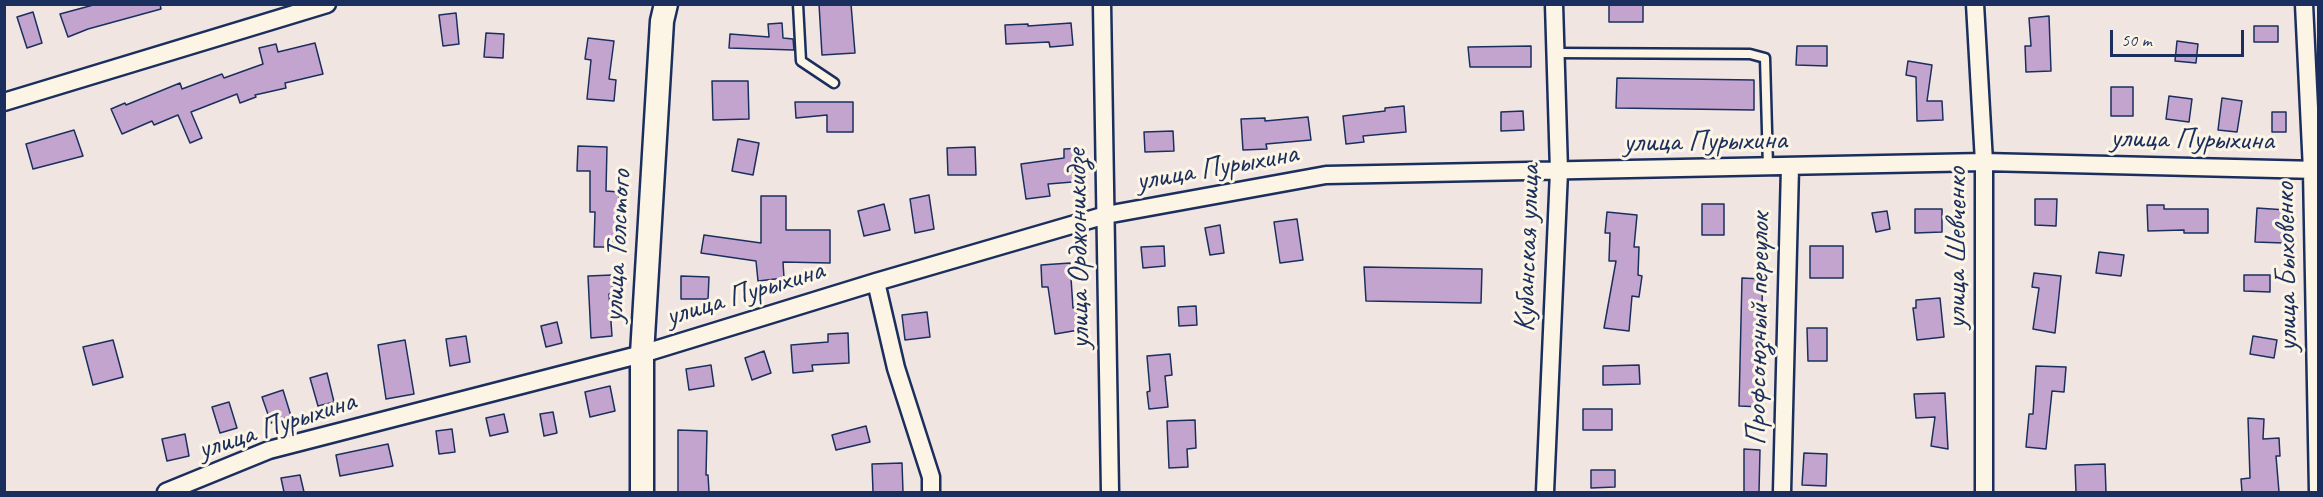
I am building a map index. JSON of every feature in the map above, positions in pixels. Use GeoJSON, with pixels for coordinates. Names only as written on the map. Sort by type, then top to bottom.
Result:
{"type":"FeatureCollection","features":[{"type":"Feature","properties":{"kind":"street"},"geometry":{"type":"LineString","coordinates":[[4,102],[327,4]]}},
{"type":"Feature","properties":{"kind":"street","name":"улица Толстого"},"geometry":{"type":"LineString","coordinates":[[642,492],[642,354],[662,21],[666,4]]}},
{"type":"Feature","properties":{"kind":"street","name":"улица Орджоникидзе"},"geometry":{"type":"LineString","coordinates":[[1102,4],[1110,492]]}},
{"type":"Feature","properties":{"kind":"street","name":"Кубанская улица"},"geometry":{"type":"LineString","coordinates":[[1545,492],[1559,171],[1554,4]]}},
{"type":"Feature","properties":{"kind":"street","name":"улица Шевченко"},"geometry":{"type":"LineString","coordinates":[[1975,4],[1984,162],[1984,492]]}},
{"type":"Feature","properties":{"kind":"street","name":"улица Быховенко"},"geometry":{"type":"LineString","coordinates":[[2304,4],[2315,170],[2318,492]]}},
{"type":"Feature","properties":{"kind":"street","name":"улица Пурыхина"},"geometry":{"type":"LineString","coordinates":[[166,492],[269,450],[642,354],[876,282],[1106,215],[1326,175],[1984,162],[2315,170]]}},
{"type":"Feature","properties":{"kind":"street","name":"Профсоюзный переулок"},"geometry":{"type":"LineString","coordinates":[[1782,492],[1790,167]]}},
{"type":"Feature","properties":{"kind":"street"},"geometry":{"type":"LineString","coordinates":[[876,282],[896,368],[931,477],[931,492]]}},
{"type":"Feature","properties":{"kind":"lane"},"geometry":{"type":"LineString","coordinates":[[798,4],[801,61],[834,83]]}},
{"type":"Feature","properties":{"kind":"lane"},"geometry":{"type":"LineString","coordinates":[[1556,53],[1750,54],[1765,58],[1768,167]]}},
{"type":"Feature","properties":{"kind":"building"},"geometry":{"type":"Polygon","coordinates":[[[97,4],[160,4],[161,9],[88,29],[68,37],[60,14],[97,4]]]}},
{"type":"Feature","properties":{"kind":"building"},"geometry":{"type":"Polygon","coordinates":[[[819,4],[851,4],[855,53],[822,55],[819,4]]]}},
{"type":"Feature","properties":{"kind":"building"},"geometry":{"type":"Polygon","coordinates":[[[1609,4],[1643,4],[1643,22],[1609,22],[1609,4]]]}},
{"type":"Feature","properties":{"kind":"building"},"geometry":{"type":"Polygon","coordinates":[[[33,12],[42,43],[27,48],[17,17],[33,12]]]}},
{"type":"Feature","properties":{"kind":"building"},"geometry":{"type":"Polygon","coordinates":[[[456,13],[459,44],[443,46],[439,15],[456,13]]]}},
{"type":"Feature","properties":{"kind":"building"},"geometry":{"type":"Polygon","coordinates":[[[2049,16],[2051,71],[2026,72],[2025,46],[2031,46],[2029,18],[2049,16]]]}},
{"type":"Feature","properties":{"kind":"building"},"geometry":{"type":"Polygon","coordinates":[[[782,23],[783,38],[793,39],[794,50],[729,48],[730,34],[769,37],[768,24],[782,23]]]}},
{"type":"Feature","properties":{"kind":"building"},"geometry":{"type":"Polygon","coordinates":[[[1071,23],[1073,45],[1050,47],[1049,42],[1006,44],[1005,25],[1071,23]]]}},
{"type":"Feature","properties":{"kind":"building"},"geometry":{"type":"Polygon","coordinates":[[[2254,26],[2278,26],[2278,42],[2254,42],[2254,26]]]}},
{"type":"Feature","properties":{"kind":"building"},"geometry":{"type":"Polygon","coordinates":[[[486,33],[504,34],[503,58],[484,57],[486,33]]]}},
{"type":"Feature","properties":{"kind":"building"},"geometry":{"type":"Polygon","coordinates":[[[588,38],[614,41],[609,79],[616,80],[614,101],[587,99],[591,60],[585,59],[588,38]]]}},
{"type":"Feature","properties":{"kind":"building"},"geometry":{"type":"Polygon","coordinates":[[[2177,41],[2198,44],[2196,63],[2175,61],[2177,41]]]}},
{"type":"Feature","properties":{"kind":"building"},"geometry":{"type":"Polygon","coordinates":[[[315,43],[323,74],[285,83],[286,88],[255,95],[256,97],[240,103],[237,94],[191,112],[202,138],[190,143],[178,115],[154,125],[152,121],[122,134],[111,109],[180,83],[182,89],[222,74],[224,78],[263,64],[259,48],[276,44],[278,52],[315,43]]]}},
{"type":"Feature","properties":{"kind":"building"},"geometry":{"type":"Polygon","coordinates":[[[1531,46],[1531,67],[1470,67],[1468,47],[1531,46]]]}},
{"type":"Feature","properties":{"kind":"building"},"geometry":{"type":"Polygon","coordinates":[[[1797,46],[1827,46],[1827,66],[1796,65],[1797,46]]]}},
{"type":"Feature","properties":{"kind":"building"},"geometry":{"type":"Polygon","coordinates":[[[1908,61],[1932,65],[1927,101],[1942,101],[1943,120],[1917,121],[1916,77],[1906,75],[1908,61]]]}},
{"type":"Feature","properties":{"kind":"building"},"geometry":{"type":"Polygon","coordinates":[[[1617,78],[1754,80],[1754,110],[1616,108],[1617,78]]]}},
{"type":"Feature","properties":{"kind":"building"},"geometry":{"type":"Polygon","coordinates":[[[712,81],[748,81],[749,119],[713,120],[712,81]]]}},
{"type":"Feature","properties":{"kind":"building"},"geometry":{"type":"Polygon","coordinates":[[[2111,87],[2133,87],[2133,116],[2111,116],[2111,87]]]}},
{"type":"Feature","properties":{"kind":"building"},"geometry":{"type":"Polygon","coordinates":[[[2169,96],[2192,99],[2189,122],[2166,119],[2169,96]]]}},
{"type":"Feature","properties":{"kind":"building"},"geometry":{"type":"Polygon","coordinates":[[[2222,98],[2242,101],[2237,132],[2218,130],[2222,98]]]}},
{"type":"Feature","properties":{"kind":"building"},"geometry":{"type":"Polygon","coordinates":[[[795,102],[853,102],[853,132],[827,132],[827,115],[796,118],[795,102]]]}},
{"type":"Feature","properties":{"kind":"building"},"geometry":{"type":"Polygon","coordinates":[[[1404,106],[1406,132],[1363,136],[1364,142],[1346,144],[1343,116],[1385,111],[1385,108],[1404,106]]]}},
{"type":"Feature","properties":{"kind":"building"},"geometry":{"type":"Polygon","coordinates":[[[1523,111],[1524,130],[1501,131],[1501,112],[1523,111]]]}},
{"type":"Feature","properties":{"kind":"building"},"geometry":{"type":"Polygon","coordinates":[[[2272,112],[2286,112],[2286,132],[2272,132],[2272,112]]]}},
{"type":"Feature","properties":{"kind":"building"},"geometry":{"type":"Polygon","coordinates":[[[1308,117],[1311,140],[1266,144],[1267,149],[1243,150],[1241,119],[1265,118],[1265,121],[1308,117]]]}},
{"type":"Feature","properties":{"kind":"building"},"geometry":{"type":"Polygon","coordinates":[[[74,130],[83,156],[33,169],[26,144],[74,130]]]}},
{"type":"Feature","properties":{"kind":"building"},"geometry":{"type":"Polygon","coordinates":[[[1173,131],[1174,151],[1145,152],[1144,132],[1173,131]]]}},
{"type":"Feature","properties":{"kind":"building"},"geometry":{"type":"Polygon","coordinates":[[[738,139],[759,143],[753,175],[732,171],[738,139]]]}},
{"type":"Feature","properties":{"kind":"building"},"geometry":{"type":"Polygon","coordinates":[[[578,146],[607,147],[606,191],[619,192],[619,247],[594,247],[595,212],[590,212],[590,171],[577,171],[578,146]]]}},
{"type":"Feature","properties":{"kind":"building"},"geometry":{"type":"Polygon","coordinates":[[[975,147],[976,175],[948,175],[947,148],[975,147]]]}},
{"type":"Feature","properties":{"kind":"building"},"geometry":{"type":"Polygon","coordinates":[[[1083,148],[1085,181],[1048,184],[1050,196],[1026,199],[1021,164],[1064,158],[1064,149],[1083,148]]]}},
{"type":"Feature","properties":{"kind":"building"},"geometry":{"type":"Polygon","coordinates":[[[929,195],[934,229],[915,233],[910,199],[929,195]]]}},
{"type":"Feature","properties":{"kind":"building"},"geometry":{"type":"Polygon","coordinates":[[[761,196],[786,196],[786,230],[830,230],[830,263],[783,262],[784,278],[758,281],[756,261],[701,253],[704,235],[761,243],[761,196]]]}},
{"type":"Feature","properties":{"kind":"building"},"geometry":{"type":"Polygon","coordinates":[[[2035,199],[2057,199],[2056,226],[2035,225],[2035,199]]]}},
{"type":"Feature","properties":{"kind":"building"},"geometry":{"type":"Polygon","coordinates":[[[884,204],[890,230],[864,236],[858,211],[884,204]]]}},
{"type":"Feature","properties":{"kind":"building"},"geometry":{"type":"Polygon","coordinates":[[[1702,204],[1724,204],[1724,235],[1702,235],[1702,204]]]}},
{"type":"Feature","properties":{"kind":"building"},"geometry":{"type":"Polygon","coordinates":[[[2147,205],[2164,205],[2164,209],[2208,209],[2208,233],[2184,233],[2184,230],[2148,231],[2147,205]]]}},
{"type":"Feature","properties":{"kind":"building"},"geometry":{"type":"Polygon","coordinates":[[[2257,208],[2286,210],[2284,243],[2255,242],[2257,208]]]}},
{"type":"Feature","properties":{"kind":"building"},"geometry":{"type":"Polygon","coordinates":[[[1915,209],[1942,209],[1942,232],[1915,233],[1915,209]]]}},
{"type":"Feature","properties":{"kind":"building"},"geometry":{"type":"Polygon","coordinates":[[[1887,211],[1890,229],[1876,232],[1872,213],[1887,211]]]}},
{"type":"Feature","properties":{"kind":"building"},"geometry":{"type":"Polygon","coordinates":[[[1607,212],[1637,215],[1634,247],[1639,247],[1638,275],[1642,276],[1639,297],[1632,296],[1629,331],[1604,328],[1616,261],[1609,261],[1610,233],[1605,233],[1607,212]]]}},
{"type":"Feature","properties":{"kind":"building"},"geometry":{"type":"Polygon","coordinates":[[[1297,219],[1303,260],[1280,263],[1274,222],[1297,219]]]}},
{"type":"Feature","properties":{"kind":"building"},"geometry":{"type":"Polygon","coordinates":[[[1220,225],[1224,253],[1210,255],[1205,228],[1220,225]]]}},
{"type":"Feature","properties":{"kind":"building"},"geometry":{"type":"Polygon","coordinates":[[[1164,246],[1165,266],[1143,268],[1141,247],[1164,246]]]}},
{"type":"Feature","properties":{"kind":"building"},"geometry":{"type":"Polygon","coordinates":[[[1810,246],[1843,246],[1843,278],[1810,278],[1810,246]]]}},
{"type":"Feature","properties":{"kind":"building"},"geometry":{"type":"Polygon","coordinates":[[[2099,252],[2124,255],[2121,276],[2096,273],[2099,252]]]}},
{"type":"Feature","properties":{"kind":"building"},"geometry":{"type":"Polygon","coordinates":[[[1070,263],[1073,308],[1076,307],[1079,330],[1055,334],[1048,287],[1042,287],[1041,265],[1070,263]]]}},
{"type":"Feature","properties":{"kind":"building"},"geometry":{"type":"Polygon","coordinates":[[[1364,267],[1482,269],[1481,303],[1366,301],[1364,267]]]}},
{"type":"Feature","properties":{"kind":"building"},"geometry":{"type":"Polygon","coordinates":[[[2034,273],[2061,276],[2055,333],[2033,329],[2039,288],[2032,287],[2034,273]]]}},
{"type":"Feature","properties":{"kind":"building"},"geometry":{"type":"Polygon","coordinates":[[[612,275],[613,294],[609,294],[612,336],[591,338],[588,276],[612,275]]]}},
{"type":"Feature","properties":{"kind":"building"},"geometry":{"type":"Polygon","coordinates":[[[2244,275],[2270,275],[2270,292],[2244,291],[2244,275]]]}},
{"type":"Feature","properties":{"kind":"building"},"geometry":{"type":"Polygon","coordinates":[[[681,276],[709,277],[708,299],[681,299],[681,276]]]}},
{"type":"Feature","properties":{"kind":"building"},"geometry":{"type":"Polygon","coordinates":[[[1742,278],[1763,279],[1762,302],[1760,302],[1759,375],[1764,375],[1763,407],[1739,406],[1742,278]]]}},
{"type":"Feature","properties":{"kind":"building"},"geometry":{"type":"Polygon","coordinates":[[[1940,298],[1944,337],[1917,340],[1913,308],[1916,308],[1916,300],[1940,298]]]}},
{"type":"Feature","properties":{"kind":"building"},"geometry":{"type":"Polygon","coordinates":[[[1196,306],[1197,325],[1179,326],[1178,307],[1196,306]]]}},
{"type":"Feature","properties":{"kind":"building"},"geometry":{"type":"Polygon","coordinates":[[[927,312],[930,337],[905,340],[902,315],[927,312]]]}},
{"type":"Feature","properties":{"kind":"building"},"geometry":{"type":"Polygon","coordinates":[[[557,322],[562,343],[546,347],[541,326],[557,322]]]}},
{"type":"Feature","properties":{"kind":"building"},"geometry":{"type":"Polygon","coordinates":[[[1807,328],[1827,328],[1827,361],[1808,361],[1807,328]]]}},
{"type":"Feature","properties":{"kind":"building"},"geometry":{"type":"Polygon","coordinates":[[[848,333],[849,363],[812,365],[813,371],[793,373],[791,345],[828,342],[828,334],[848,333]]]}},
{"type":"Feature","properties":{"kind":"building"},"geometry":{"type":"Polygon","coordinates":[[[466,336],[470,362],[450,366],[446,339],[466,336]]]}},
{"type":"Feature","properties":{"kind":"building"},"geometry":{"type":"Polygon","coordinates":[[[2253,336],[2277,340],[2274,358],[2250,354],[2253,336]]]}},
{"type":"Feature","properties":{"kind":"building"},"geometry":{"type":"Polygon","coordinates":[[[113,340],[123,377],[93,385],[83,347],[113,340]]]}},
{"type":"Feature","properties":{"kind":"building"},"geometry":{"type":"Polygon","coordinates":[[[405,340],[414,394],[386,399],[378,345],[405,340]]]}},
{"type":"Feature","properties":{"kind":"building"},"geometry":{"type":"Polygon","coordinates":[[[764,351],[771,373],[752,380],[745,358],[764,351]]]}},
{"type":"Feature","properties":{"kind":"building"},"geometry":{"type":"Polygon","coordinates":[[[1170,354],[1172,375],[1165,376],[1168,407],[1149,409],[1147,356],[1170,354]]]}},
{"type":"Feature","properties":{"kind":"building"},"geometry":{"type":"Polygon","coordinates":[[[711,365],[714,386],[689,390],[686,369],[711,365]]]}},
{"type":"Feature","properties":{"kind":"building"},"geometry":{"type":"Polygon","coordinates":[[[1639,365],[1640,384],[1603,385],[1603,366],[1639,365]]]}},
{"type":"Feature","properties":{"kind":"building"},"geometry":{"type":"Polygon","coordinates":[[[2036,366],[2066,367],[2064,392],[2052,391],[2046,449],[2026,447],[2029,414],[2033,414],[2036,366]]]}},
{"type":"Feature","properties":{"kind":"building"},"geometry":{"type":"Polygon","coordinates":[[[327,373],[334,402],[318,406],[310,378],[327,373]]]}},
{"type":"Feature","properties":{"kind":"building"},"geometry":{"type":"Polygon","coordinates":[[[610,386],[615,411],[590,417],[585,392],[610,386]]]}},
{"type":"Feature","properties":{"kind":"building"},"geometry":{"type":"Polygon","coordinates":[[[283,390],[291,416],[271,423],[262,397],[283,390]]]}},
{"type":"Feature","properties":{"kind":"building"},"geometry":{"type":"Polygon","coordinates":[[[1945,393],[1948,449],[1931,446],[1935,417],[1916,418],[1914,394],[1945,393]]]}},
{"type":"Feature","properties":{"kind":"building"},"geometry":{"type":"Polygon","coordinates":[[[229,402],[237,428],[220,433],[212,407],[229,402]]]}},
{"type":"Feature","properties":{"kind":"building"},"geometry":{"type":"Polygon","coordinates":[[[1583,409],[1612,409],[1612,430],[1583,430],[1583,409]]]}},
{"type":"Feature","properties":{"kind":"building"},"geometry":{"type":"Polygon","coordinates":[[[553,412],[557,433],[544,436],[540,414],[553,412]]]}},
{"type":"Feature","properties":{"kind":"building"},"geometry":{"type":"Polygon","coordinates":[[[504,414],[508,432],[490,436],[486,418],[504,414]]]}},
{"type":"Feature","properties":{"kind":"building"},"geometry":{"type":"Polygon","coordinates":[[[2248,418],[2264,419],[2263,439],[2279,438],[2280,456],[2276,456],[2279,492],[2242,492],[2241,479],[2250,478],[2248,418]]]}},
{"type":"Feature","properties":{"kind":"building"},"geometry":{"type":"Polygon","coordinates":[[[1195,420],[1196,448],[1187,449],[1188,467],[1169,468],[1167,421],[1195,420]]]}},
{"type":"Feature","properties":{"kind":"building"},"geometry":{"type":"Polygon","coordinates":[[[866,426],[870,442],[836,450],[832,435],[866,426]]]}},
{"type":"Feature","properties":{"kind":"building"},"geometry":{"type":"Polygon","coordinates":[[[452,429],[455,452],[439,454],[436,431],[452,429]]]}},
{"type":"Feature","properties":{"kind":"building"},"geometry":{"type":"Polygon","coordinates":[[[678,430],[707,431],[706,475],[708,475],[709,492],[678,492],[678,430]]]}},
{"type":"Feature","properties":{"kind":"building"},"geometry":{"type":"Polygon","coordinates":[[[185,434],[189,456],[167,461],[162,439],[185,434]]]}},
{"type":"Feature","properties":{"kind":"building"},"geometry":{"type":"Polygon","coordinates":[[[388,444],[393,466],[340,476],[336,455],[388,444]]]}},
{"type":"Feature","properties":{"kind":"building"},"geometry":{"type":"Polygon","coordinates":[[[1744,449],[1760,450],[1759,492],[1744,492],[1744,449]]]}},
{"type":"Feature","properties":{"kind":"building"},"geometry":{"type":"Polygon","coordinates":[[[1804,453],[1827,454],[1826,486],[1802,485],[1804,453]]]}},
{"type":"Feature","properties":{"kind":"building"},"geometry":{"type":"Polygon","coordinates":[[[902,463],[903,492],[873,492],[872,464],[902,463]]]}},
{"type":"Feature","properties":{"kind":"building"},"geometry":{"type":"Polygon","coordinates":[[[2105,464],[2106,492],[2076,492],[2075,465],[2105,464]]]}},
{"type":"Feature","properties":{"kind":"building"},"geometry":{"type":"Polygon","coordinates":[[[1591,470],[1615,470],[1615,487],[1591,488],[1591,470]]]}},
{"type":"Feature","properties":{"kind":"building"},"geometry":{"type":"Polygon","coordinates":[[[300,475],[304,492],[284,492],[281,478],[300,475]]]}}]}
